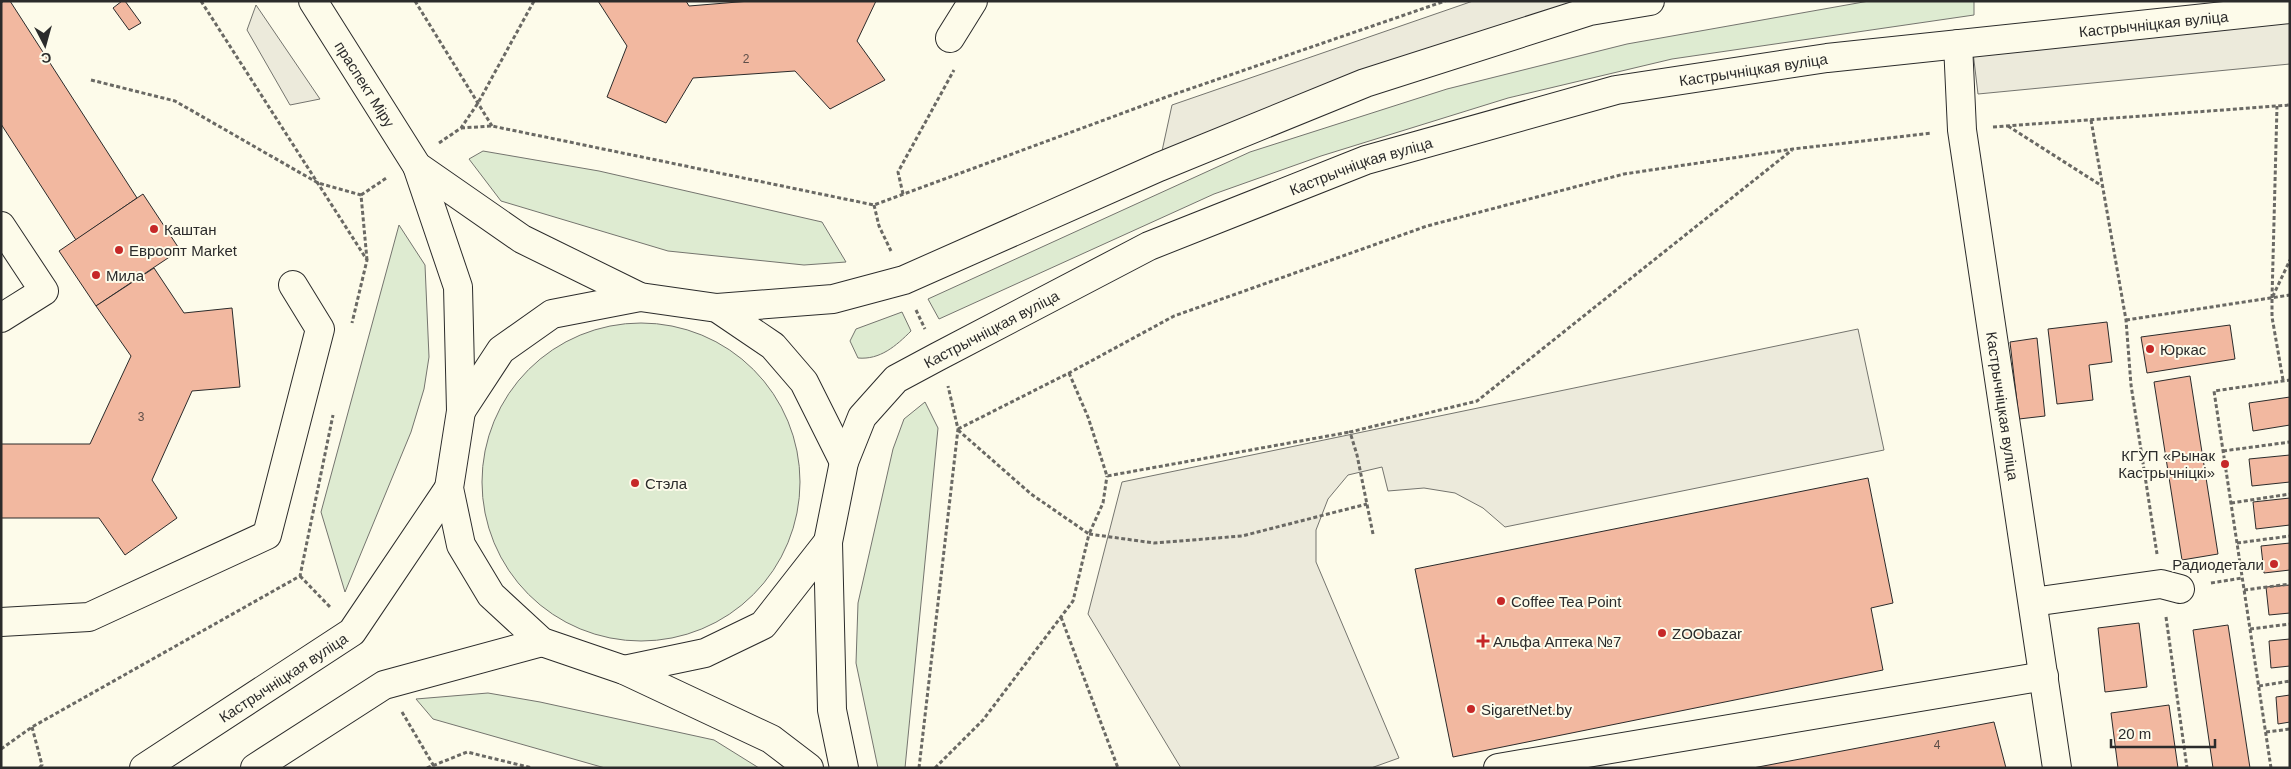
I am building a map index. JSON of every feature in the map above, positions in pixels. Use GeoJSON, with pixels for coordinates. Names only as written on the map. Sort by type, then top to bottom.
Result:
{"type":"FeatureCollection","features":[{"type":"Feature","properties":{"kind":"main road","name":"праспект Міру"},"geometry":{"type":"LineString","coordinates":[[312,1],[417,166]]}},
{"type":"Feature","properties":{"kind":"main road"},"geometry":{"type":"LineString","coordinates":[[954,49],[973,1]]}},
{"type":"Feature","properties":{"kind":"main road"},"geometry":{"type":"LineString","coordinates":[[417,166],[522,239],[640,296],[717,308],[833,300],[904,280],[1158,166],[1365,83],[1590,12],[1650,1]]}},
{"type":"Feature","properties":{"kind":"main road","name":"Кастрычніцкая вуліца"},"geometry":{"type":"LineString","coordinates":[[828,542],[844,462],[862,417],[896,379],[1149,246],[1366,160],[1616,90],[1827,58],[2290,9]]}},
{"type":"Feature","properties":{"kind":"main road","name":"Кастрычніцкая вуліца"},"geometry":{"type":"LineString","coordinates":[[1958,44],[1962,130],[2057,768]]}},
{"type":"Feature","properties":{"kind":"main road"},"geometry":{"type":"LineString","coordinates":[[417,166],[458,287],[461,411],[448,488],[461,545],[491,595],[542,642],[624,670],[770,739],[809,768]]}},
{"type":"Feature","properties":{"kind":"main road"},"geometry":{"type":"LineString","coordinates":[[1,226],[44,291],[1,318]]}},
{"type":"Feature","properties":{"kind":"main road"},"geometry":{"type":"LineString","coordinates":[[1,622],[89,618],[267,535],[320,329],[293,285]]}},
{"type":"Feature","properties":{"kind":"main road"},"geometry":{"type":"LineString","coordinates":[[461,411],[501,350],[552,314],[640,296]]}},
{"type":"Feature","properties":{"kind":"main road"},"geometry":{"type":"LineString","coordinates":[[717,308],[773,346],[804,382],[844,462]]}},
{"type":"Feature","properties":{"kind":"main road","name":"Кастрычніцкая вуліца"},"geometry":{"type":"LineString","coordinates":[[144,768],[352,632],[448,488]]}},
{"type":"Feature","properties":{"kind":"main road"},"geometry":{"type":"LineString","coordinates":[[624,670],[705,653],[763,625],[828,542]]}},
{"type":"Feature","properties":{"kind":"main road"},"geometry":{"type":"LineString","coordinates":[[828,542],[832,710],[844,768]]}},
{"type":"Feature","properties":{"kind":"main road"},"geometry":{"type":"LineString","coordinates":[[2033,602],[2171,587]]}},
{"type":"Feature","properties":{"kind":"main road"},"geometry":{"type":"LineString","coordinates":[[256,768],[384,685],[542,642]]}},
{"type":"Feature","properties":{"kind":"main road"},"geometry":{"type":"LineString","coordinates":[[1498,768],[2044,676]]}},
{"type":"Feature","properties":{"kind":"path"},"geometry":{"type":"LineString","coordinates":[[415,1],[492,126]]}},
{"type":"Feature","properties":{"kind":"path"},"geometry":{"type":"LineString","coordinates":[[534,1],[478,103],[461,128],[492,126],[874,205],[1170,96],[1445,1]]}},
{"type":"Feature","properties":{"kind":"path"},"geometry":{"type":"LineString","coordinates":[[903,194],[898,172],[954,49]]}},
{"type":"Feature","properties":{"kind":"path"},"geometry":{"type":"LineString","coordinates":[[91,80],[175,101],[318,183],[361,195],[367,260]]}},
{"type":"Feature","properties":{"kind":"path"},"geometry":{"type":"LineString","coordinates":[[958,429],[1069,373],[1174,316],[1427,226],[1624,174],[1793,149],[1962,130],[2290,105]]}},
{"type":"Feature","properties":{"kind":"path"},"geometry":{"type":"LineString","coordinates":[[2277,106],[2272,317],[2283,380]]}},
{"type":"Feature","properties":{"kind":"path"},"geometry":{"type":"LineString","coordinates":[[2091,120],[2126,320],[2131,386],[2171,587],[2187,768]]}},
{"type":"Feature","properties":{"kind":"path"},"geometry":{"type":"LineString","coordinates":[[2008,126],[2103,186]]}},
{"type":"Feature","properties":{"kind":"path"},"geometry":{"type":"LineString","coordinates":[[1107,476],[1350,432],[1477,401],[1793,149]]}},
{"type":"Feature","properties":{"kind":"path"},"geometry":{"type":"LineString","coordinates":[[874,205],[879,226]]}},
{"type":"Feature","properties":{"kind":"path"},"geometry":{"type":"LineString","coordinates":[[2272,298],[2290,260]]}},
{"type":"Feature","properties":{"kind":"path"},"geometry":{"type":"LineString","coordinates":[[2126,320],[2290,295]]}},
{"type":"Feature","properties":{"kind":"path"},"geometry":{"type":"LineString","coordinates":[[935,768],[983,720],[1072,601],[1089,534],[1103,503],[1107,476],[1088,417],[1069,373]]}},
{"type":"Feature","properties":{"kind":"path"},"geometry":{"type":"LineString","coordinates":[[2271,768],[2214,391],[2290,380]]}},
{"type":"Feature","properties":{"kind":"path"},"geometry":{"type":"LineString","coordinates":[[919,768],[958,429],[947,382]]}},
{"type":"Feature","properties":{"kind":"path"},"geometry":{"type":"LineString","coordinates":[[958,429],[1031,494],[1089,534],[1154,543],[1242,536],[1367,504]]}},
{"type":"Feature","properties":{"kind":"path"},"geometry":{"type":"LineString","coordinates":[[1350,432],[1373,534]]}},
{"type":"Feature","properties":{"kind":"path"},"geometry":{"type":"LineString","coordinates":[[2223,451],[2290,442]]}},
{"type":"Feature","properties":{"kind":"path"},"geometry":{"type":"LineString","coordinates":[[2230,503],[2290,494]]}},
{"type":"Feature","properties":{"kind":"path"},"geometry":{"type":"LineString","coordinates":[[2236,543],[2290,536]]}},
{"type":"Feature","properties":{"kind":"path"},"geometry":{"type":"LineString","coordinates":[[1,749],[32,727],[300,576]]}},
{"type":"Feature","properties":{"kind":"path"},"geometry":{"type":"LineString","coordinates":[[2244,590],[2290,584]]}},
{"type":"Feature","properties":{"kind":"path"},"geometry":{"type":"LineString","coordinates":[[1061,616],[1118,768]]}},
{"type":"Feature","properties":{"kind":"path"},"geometry":{"type":"LineString","coordinates":[[2250,629],[2290,624]]}},
{"type":"Feature","properties":{"kind":"path"},"geometry":{"type":"LineString","coordinates":[[2259,686],[2290,682]]}},
{"type":"Feature","properties":{"kind":"path"},"geometry":{"type":"LineString","coordinates":[[403,713],[434,766]]}},
{"type":"Feature","properties":{"kind":"path"},"geometry":{"type":"LineString","coordinates":[[32,727],[42,765],[39,768]]}},
{"type":"Feature","properties":{"kind":"path"},"geometry":{"type":"LineString","coordinates":[[2266,732],[2290,729]]}},
{"type":"Feature","properties":{"kind":"path"},"geometry":{"type":"LineString","coordinates":[[427,768],[467,752],[532,768]]}},
{"type":"Feature","properties":{"kind":"green space"},"geometry":{"type":"Polygon","coordinates":[[[1869,1],[1974,1],[1974,15],[1672,59],[1508,98],[1321,156],[1214,194],[939,319],[928,299],[1250,152],[1447,89],[1627,44],[1869,1]]]}},
{"type":"Feature","properties":{"kind":"green space"},"geometry":{"type":"Polygon","coordinates":[[[483,151],[599,171],[822,222],[846,262],[804,265],[668,251],[501,201],[469,159],[483,151]]]}},
{"type":"Feature","properties":{"kind":"green space"},"geometry":{"type":"Polygon","coordinates":[[[399,225],[425,265],[429,357],[424,389],[411,432],[345,592],[321,512],[399,225]]]}},
{"type":"Feature","properties":{"kind":"green space"},"geometry":{"type":"Polygon","coordinates":[[[902,312],[911,331],[887,351],[873,357],[858,358],[850,341],[856,329],[902,312]]]}},
{"type":"Feature","properties":{"kind":"green space"},"geometry":{"type":"Polygon","coordinates":[[[641,323],[672,326],[702,335],[742,359],[764,381],[788,421],[797,451],[800,482],[797,513],[788,543],[764,583],[742,605],[702,629],[672,638],[641,641],[610,638],[580,629],[540,605],[518,583],[494,543],[485,513],[482,482],[485,451],[494,421],[518,381],[540,359],[580,335],[610,326],[641,323]]]}},
{"type":"Feature","properties":{"kind":"green space"},"geometry":{"type":"Polygon","coordinates":[[[925,402],[938,428],[905,768],[878,768],[856,663],[858,603],[893,449],[904,419],[925,402]]]}},
{"type":"Feature","properties":{"kind":"green space"},"geometry":{"type":"Polygon","coordinates":[[[488,693],[540,702],[714,740],[759,768],[605,768],[433,719],[416,699],[488,693]]]}},
{"type":"Feature","properties":{"kind":"shaded area"},"geometry":{"type":"Polygon","coordinates":[[[1473,1],[1600,1],[1162,151],[1172,105],[1473,1]]]}},
{"type":"Feature","properties":{"kind":"shaded area"},"geometry":{"type":"Polygon","coordinates":[[[256,5],[320,99],[290,105],[247,30],[256,5]]]}},
{"type":"Feature","properties":{"kind":"shaded area"},"geometry":{"type":"Polygon","coordinates":[[[2290,22],[2290,64],[1978,94],[1973,52],[2290,22]]]}},
{"type":"Feature","properties":{"kind":"shaded area"},"geometry":{"type":"Polygon","coordinates":[[[1858,329],[1884,450],[1505,527],[1483,508],[1455,493],[1424,488],[1388,491],[1382,467],[1348,475],[1328,499],[1316,530],[1316,562],[1399,758],[1371,768],[1181,768],[1088,614],[1122,482],[1858,329]]]}},
{"type":"Feature","properties":{"kind":"building"},"geometry":{"type":"Polygon","coordinates":[[[10,1],[137,198],[76,240],[1,124],[1,3],[10,1]]]}},
{"type":"Feature","properties":{"kind":"building"},"geometry":{"type":"Polygon","coordinates":[[[122,1],[125,1],[141,23],[129,30],[113,8],[122,1]]]}},
{"type":"Feature","properties":{"kind":"building"},"geometry":{"type":"Polygon","coordinates":[[[598,1],[686,1],[689,6],[750,1],[876,1],[857,41],[885,80],[830,109],[795,71],[693,78],[666,123],[607,97],[627,46],[598,1]]]}},
{"type":"Feature","properties":{"kind":"building","name":"Евроопт Market"},"geometry":{"type":"Polygon","coordinates":[[[143,194],[180,250],[96,306],[59,251],[143,194]]]}},
{"type":"Feature","properties":{"kind":"building"},"geometry":{"type":"Polygon","coordinates":[[[154,268],[184,313],[232,308],[240,387],[192,391],[152,480],[177,518],[125,555],[99,518],[1,518],[1,444],[90,444],[131,356],[96,306],[154,268]]]}},
{"type":"Feature","properties":{"kind":"building"},"geometry":{"type":"Polygon","coordinates":[[[2107,322],[2112,362],[2089,365],[2093,400],[2057,404],[2048,329],[2107,322]]]}},
{"type":"Feature","properties":{"kind":"building"},"geometry":{"type":"Polygon","coordinates":[[[2230,325],[2235,359],[2147,373],[2141,337],[2230,325]]]}},
{"type":"Feature","properties":{"kind":"building"},"geometry":{"type":"Polygon","coordinates":[[[2037,338],[2045,416],[2019,419],[2010,342],[2037,338]]]}},
{"type":"Feature","properties":{"kind":"building"},"geometry":{"type":"Polygon","coordinates":[[[2190,376],[2218,554],[2182,560],[2154,382],[2190,376]]]}},
{"type":"Feature","properties":{"kind":"building"},"geometry":{"type":"Polygon","coordinates":[[[2290,397],[2290,425],[2253,431],[2249,403],[2290,397]]]}},
{"type":"Feature","properties":{"kind":"building"},"geometry":{"type":"Polygon","coordinates":[[[2290,455],[2290,482],[2252,486],[2249,459],[2290,455]]]}},
{"type":"Feature","properties":{"kind":"building"},"geometry":{"type":"Polygon","coordinates":[[[1868,478],[1893,603],[1871,608],[1883,670],[1453,757],[1415,569],[1868,478]]]}},
{"type":"Feature","properties":{"kind":"building"},"geometry":{"type":"Polygon","coordinates":[[[2290,498],[2290,525],[2256,529],[2253,502],[2290,498]]]}},
{"type":"Feature","properties":{"kind":"building"},"geometry":{"type":"Polygon","coordinates":[[[2290,543],[2290,570],[2264,573],[2261,546],[2290,543]]]}},
{"type":"Feature","properties":{"kind":"building"},"geometry":{"type":"Polygon","coordinates":[[[2290,585],[2290,613],[2269,615],[2266,587],[2290,585]]]}},
{"type":"Feature","properties":{"kind":"building"},"geometry":{"type":"Polygon","coordinates":[[[2139,623],[2147,687],[2105,692],[2098,628],[2139,623]]]}},
{"type":"Feature","properties":{"kind":"building"},"geometry":{"type":"Polygon","coordinates":[[[2228,625],[2250,768],[2213,768],[2193,630],[2228,625]]]}},
{"type":"Feature","properties":{"kind":"building"},"geometry":{"type":"Polygon","coordinates":[[[2290,639],[2290,666],[2271,668],[2269,641],[2290,639]]]}},
{"type":"Feature","properties":{"kind":"building"},"geometry":{"type":"Polygon","coordinates":[[[2290,695],[2290,722],[2278,724],[2276,697],[2290,695]]]}},
{"type":"Feature","properties":{"kind":"building"},"geometry":{"type":"Polygon","coordinates":[[[2169,705],[2178,768],[2118,768],[2111,713],[2169,705]]]}},
{"type":"Feature","properties":{"kind":"building"},"geometry":{"type":"Polygon","coordinates":[[[1994,722],[2006,768],[1753,768],[1994,722]]]}},
{"type":"Feature","properties":{"kind":"place","name":"Каштан"},"geometry":{"type":"Point","coordinates":[154,229]}},
{"type":"Feature","properties":{"kind":"place","name":"Евроопт Market"},"geometry":{"type":"Point","coordinates":[119,250]}},
{"type":"Feature","properties":{"kind":"place","name":"Мила"},"geometry":{"type":"Point","coordinates":[96,275]}},
{"type":"Feature","properties":{"kind":"place","name":"Юркас"},"geometry":{"type":"Point","coordinates":[2150,349]}},
{"type":"Feature","properties":{"kind":"place","name":"КГУП «Рынак Кастрычніцкі»"},"geometry":{"type":"Point","coordinates":[2225,464]}},
{"type":"Feature","properties":{"kind":"place","name":"Стэла"},"geometry":{"type":"Point","coordinates":[635,483]}},
{"type":"Feature","properties":{"kind":"place","name":"Радиодетали"},"geometry":{"type":"Point","coordinates":[2274,564]}},
{"type":"Feature","properties":{"kind":"place","name":"Coffee Tea Point"},"geometry":{"type":"Point","coordinates":[1501,601]}},
{"type":"Feature","properties":{"kind":"place","name":"ZOObazar"},"geometry":{"type":"Point","coordinates":[1662,633]}},
{"type":"Feature","properties":{"kind":"place","name":"Альфа Аптека №7"},"geometry":{"type":"Point","coordinates":[1483,641]}},
{"type":"Feature","properties":{"kind":"place","name":"SigaretNet.by"},"geometry":{"type":"Point","coordinates":[1471,709]}}]}
